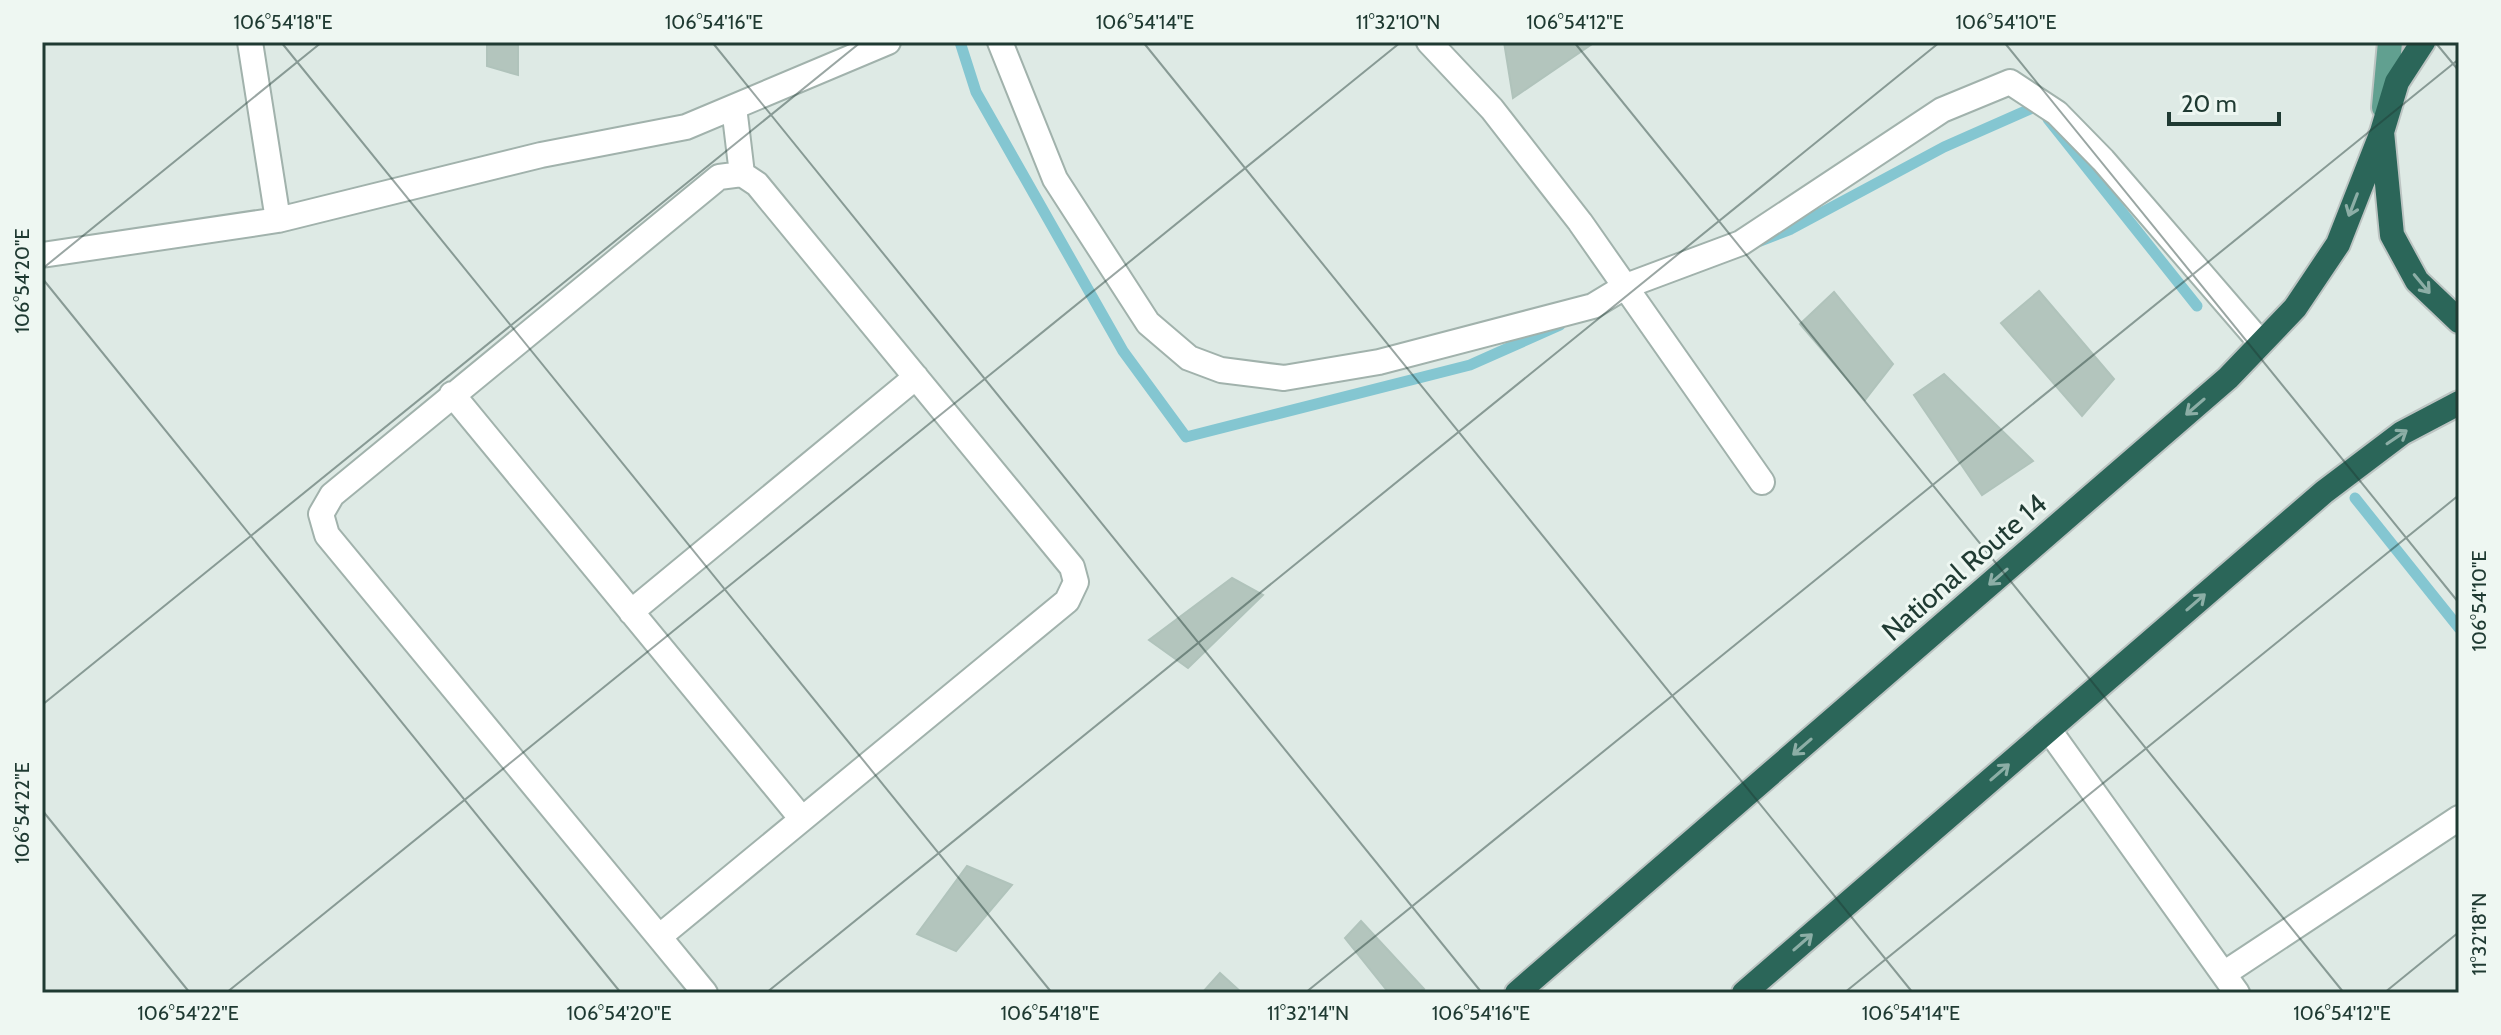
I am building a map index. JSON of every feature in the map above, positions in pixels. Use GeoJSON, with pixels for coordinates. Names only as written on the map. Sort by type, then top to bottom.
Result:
{"type":"FeatureCollection","features":[{"type":"Feature","properties":{"kind":"highway","name":"National Route 14"},"geometry":{"type":"LineString","coordinates":[[1517,993],[2228,378],[2295,308],[2338,244],[2382,132],[2397,82],[2423,42]]}},
{"type":"Feature","properties":{"kind":"highway"},"geometry":{"type":"LineString","coordinates":[[2382,132],[2392,235],[2417,281],[2459,321]]}},
{"type":"Feature","properties":{"kind":"highway"},"geometry":{"type":"LineString","coordinates":[[1744,993],[2324,492],[2402,433],[2459,403]]}},
{"type":"Feature","properties":{"kind":"main road"},"geometry":{"type":"LineString","coordinates":[[2382,132],[2390,42]]}},
{"type":"Feature","properties":{"kind":"street"},"geometry":{"type":"LineString","coordinates":[[250,42],[278,220]]}},
{"type":"Feature","properties":{"kind":"street"},"geometry":{"type":"LineString","coordinates":[[828,67],[833,42]]}},
{"type":"Feature","properties":{"kind":"street"},"geometry":{"type":"LineString","coordinates":[[42,255],[278,220],[541,155],[686,127],[888,42]]}},
{"type":"Feature","properties":{"kind":"street"},"geometry":{"type":"LineString","coordinates":[[1000,42],[1055,179],[1148,323],[1189,358],[1221,370],[1284,378],[1379,362],[1593,306],[1626,286],[1741,243],[1942,110],[2010,82],[2057,113],[2103,160],[2261,343]]}},
{"type":"Feature","properties":{"kind":"street"},"geometry":{"type":"LineString","coordinates":[[1429,42],[1492,109],[1626,286],[1762,482]]}},
{"type":"Feature","properties":{"kind":"street"},"geometry":{"type":"LineString","coordinates":[[734,107],[742,174]]}},
{"type":"Feature","properties":{"kind":"street"},"geometry":{"type":"LineString","coordinates":[[659,937],[1067,601],[1076,582],[1072,567],[757,184],[742,174],[719,177],[332,495],[321,514],[327,535],[705,993]]}},
{"type":"Feature","properties":{"kind":"street"},"geometry":{"type":"LineString","coordinates":[[631,612],[916,377]]}},
{"type":"Feature","properties":{"kind":"street"},"geometry":{"type":"LineString","coordinates":[[452,394],[802,819]]}},
{"type":"Feature","properties":{"kind":"street"},"geometry":{"type":"LineString","coordinates":[[2049,730],[2231,983],[2459,818]]}},
{"type":"Feature","properties":{"kind":"building"},"geometry":{"type":"Polygon","coordinates":[[[487,42],[518,42],[518,75],[487,66],[487,42]]]}},
{"type":"Feature","properties":{"kind":"building"},"geometry":{"type":"Polygon","coordinates":[[[1504,42],[1595,42],[1513,98],[1504,42]]]}},
{"type":"Feature","properties":{"kind":"building"},"geometry":{"type":"Polygon","coordinates":[[[2039,291],[2114,379],[2082,416],[2001,323],[2039,291]]]}},
{"type":"Feature","properties":{"kind":"building"},"geometry":{"type":"Polygon","coordinates":[[[1834,292],[1893,364],[1865,400],[1800,324],[1834,292]]]}},
{"type":"Feature","properties":{"kind":"building"},"geometry":{"type":"Polygon","coordinates":[[[1944,374],[2033,461],[1982,495],[1914,395],[1944,374]]]}},
{"type":"Feature","properties":{"kind":"building"},"geometry":{"type":"Polygon","coordinates":[[[1232,578],[1263,595],[1188,668],[1149,640],[1232,578]]]}},
{"type":"Feature","properties":{"kind":"building"},"geometry":{"type":"Polygon","coordinates":[[[967,866],[1012,885],[956,951],[917,934],[967,866]]]}},
{"type":"Feature","properties":{"kind":"building"},"geometry":{"type":"Polygon","coordinates":[[[1361,921],[1424,989],[1419,993],[1389,993],[1345,938],[1361,921]]]}},
{"type":"Feature","properties":{"kind":"building"},"geometry":{"type":"Polygon","coordinates":[[[1220,973],[1242,993],[1202,993],[1220,973]]]}},
{"type":"Feature","properties":{"kind":"waterway"},"geometry":{"type":"LineString","coordinates":[[960,42],[976,92],[1123,351],[1186,437],[1470,365],[1560,325]]}},
{"type":"Feature","properties":{"kind":"waterway"},"geometry":{"type":"LineString","coordinates":[[1760,241],[1791,229],[1944,147],[2037,106]]}},
{"type":"Feature","properties":{"kind":"waterway"},"geometry":{"type":"LineString","coordinates":[[2048,119],[2197,306]]}},
{"type":"Feature","properties":{"kind":"waterway"},"geometry":{"type":"LineString","coordinates":[[2355,498],[2459,628]]}}]}
